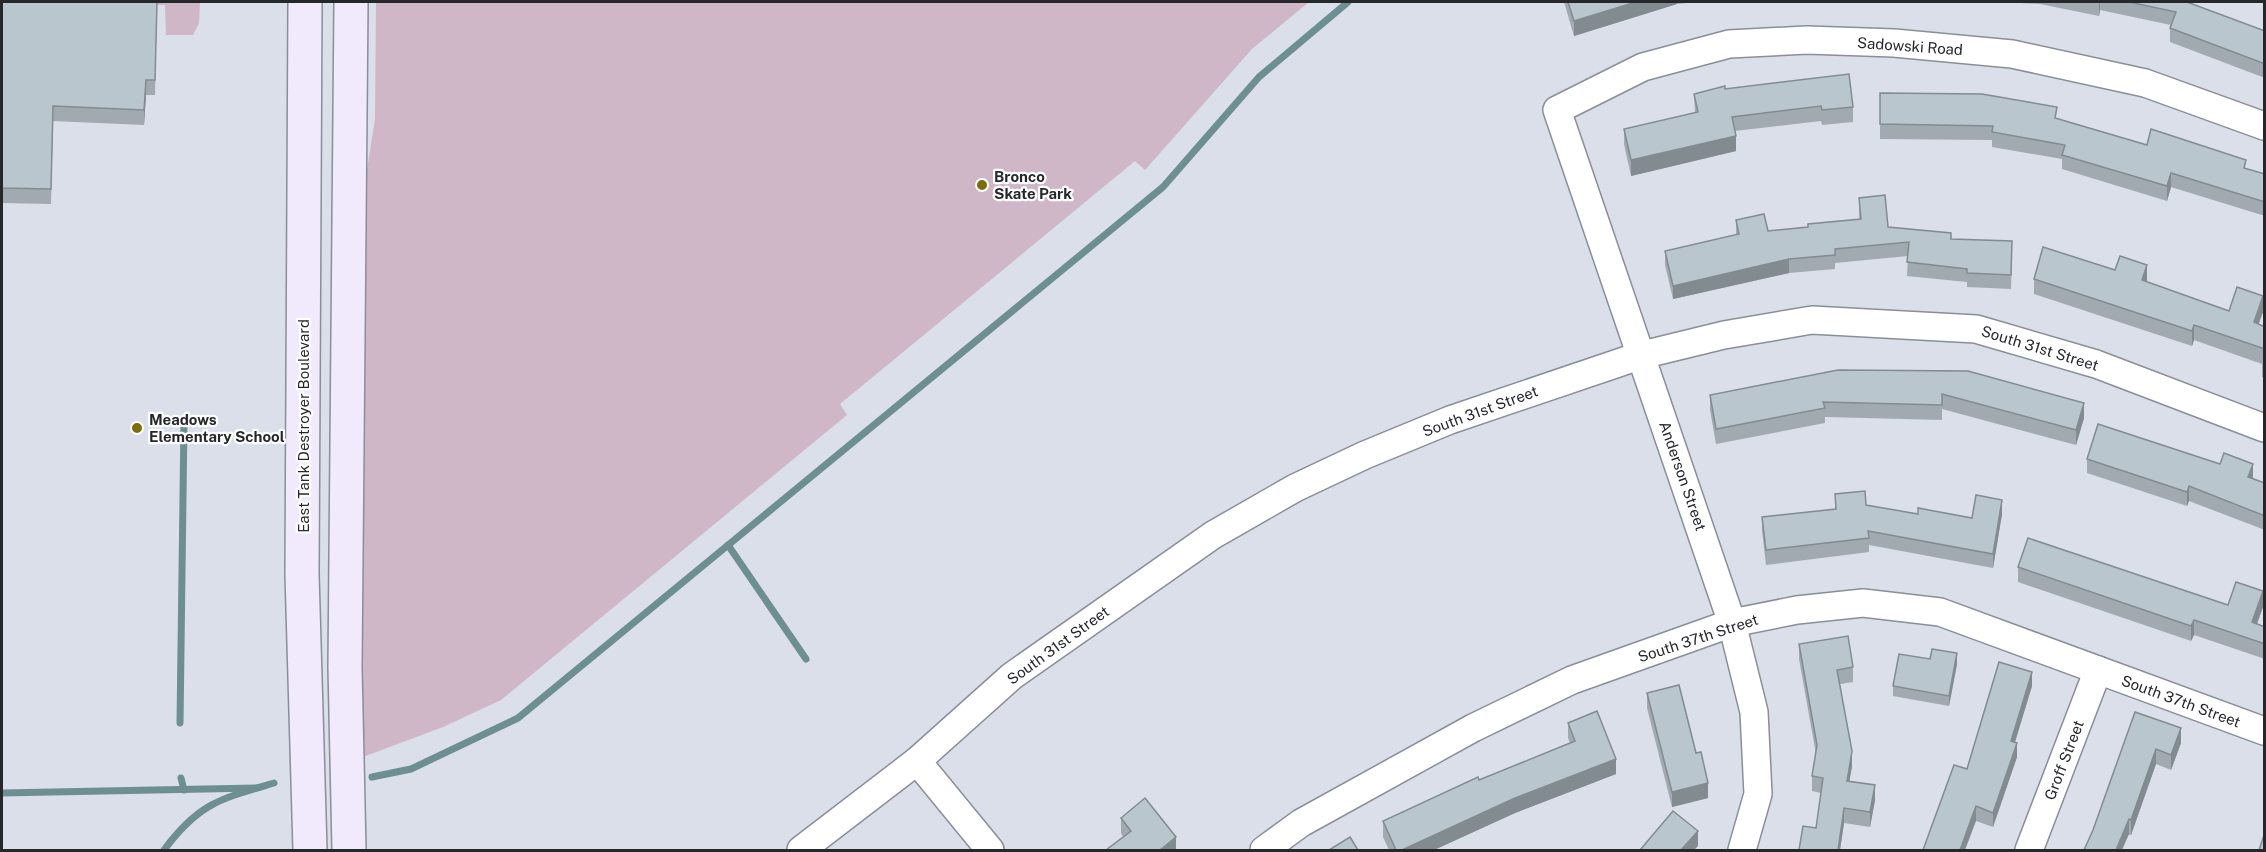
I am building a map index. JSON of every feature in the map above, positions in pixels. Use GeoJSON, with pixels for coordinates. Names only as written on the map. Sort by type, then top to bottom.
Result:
{"type":"FeatureCollection","features":[{"type":"Feature","properties":{"kind":"street","name":"East Tank Destroyer Boulevard"},"geometry":{"type":"LineString","coordinates":[[305,2],[302,574],[310,850]]}},
{"type":"Feature","properties":{"kind":"street"},"geometry":{"type":"LineString","coordinates":[[349,850],[345,631],[351,2]]}},
{"type":"Feature","properties":{"kind":"street","name":"Sadowski Road"},"geometry":{"type":"LineString","coordinates":[[1557,110],[1643,67],[1729,44],[1807,40],[1894,43],[2012,54],[2145,82],[2265,126]]}},
{"type":"Feature","properties":{"kind":"street","name":"Anderson Street"},"geometry":{"type":"LineString","coordinates":[[1557,110],[1732,623],[1754,712],[1758,794],[1742,850]]}},
{"type":"Feature","properties":{"kind":"street","name":"South 31st Street"},"geometry":{"type":"LineString","coordinates":[[801,850],[916,761],[1012,676],[1213,535],[1295,488],[1450,420],[1642,355],[1724,335],[1812,320],[1976,328],[2096,364],[2265,428]]}},
{"type":"Feature","properties":{"kind":"street","name":"South 37th Street"},"geometry":{"type":"LineString","coordinates":[[1264,850],[1301,823],[1473,728],[1572,680],[1732,623],[1797,610],[1863,603],[1940,612],[2265,731]]}},
{"type":"Feature","properties":{"kind":"street","name":"Groff Street"},"geometry":{"type":"LineString","coordinates":[[2029,850],[2098,670]]}},
{"type":"Feature","properties":{"kind":"street"},"geometry":{"type":"LineString","coordinates":[[916,761],[990,850]]}},
{"type":"Feature","properties":{"kind":"shaded area"},"geometry":{"type":"Polygon","coordinates":[[[146,2],[200,2],[199,23],[193,35],[166,35],[165,5],[146,5],[146,2]]]}},
{"type":"Feature","properties":{"kind":"shaded area"},"geometry":{"type":"Polygon","coordinates":[[[376,2],[1309,2],[1252,49],[1145,170],[1135,161],[840,404],[847,415],[501,700],[443,727],[363,757],[359,552],[362,201],[375,119],[376,2]]]}},
{"type":"Feature","properties":{"kind":"building"},"geometry":{"type":"Polygon","coordinates":[[[2,2],[157,2],[155,80],[146,80],[144,110],[53,106],[51,189],[2,188],[2,2]]]}},
{"type":"Feature","properties":{"kind":"building"},"geometry":{"type":"Polygon","coordinates":[[[1568,2],[1636,2],[1574,21],[1568,2]]]}},
{"type":"Feature","properties":{"kind":"building"},"geometry":{"type":"Polygon","coordinates":[[[2129,2],[2187,2],[2265,31],[2265,64],[2170,28],[2176,12],[2129,2]]]}},
{"type":"Feature","properties":{"kind":"building"},"geometry":{"type":"Polygon","coordinates":[[[1849,74],[1853,107],[1822,110],[1821,106],[1732,117],[1736,136],[1631,160],[1624,129],[1698,112],[1694,94],[1725,86],[1725,89],[1849,74]]]}},
{"type":"Feature","properties":{"kind":"building"},"geometry":{"type":"Polygon","coordinates":[[[1880,93],[1982,94],[2057,107],[2055,118],[2147,145],[2151,129],[2246,160],[2244,168],[2265,174],[2265,202],[2171,173],[2167,186],[2062,155],[2065,145],[1992,132],[1993,126],[1880,124],[1880,93]]]}},
{"type":"Feature","properties":{"kind":"building"},"geometry":{"type":"Polygon","coordinates":[[[1885,195],[1888,227],[1951,233],[1951,239],[2012,241],[2011,275],[1967,273],[1967,269],[1907,262],[1909,242],[1835,249],[1835,255],[1789,259],[1673,286],[1665,251],[1739,234],[1736,220],[1764,214],[1768,231],[1808,227],[1808,224],[1861,219],[1859,198],[1885,195]]]}},
{"type":"Feature","properties":{"kind":"building"},"geometry":{"type":"Polygon","coordinates":[[[2043,247],[2115,270],[2120,256],[2147,265],[2142,280],[2229,311],[2237,287],[2263,296],[2254,322],[2265,327],[2265,349],[2194,325],[2192,331],[2034,279],[2043,247]]]}},
{"type":"Feature","properties":{"kind":"building"},"geometry":{"type":"Polygon","coordinates":[[[1838,370],[1968,371],[2084,403],[2076,430],[1942,394],[1942,405],[1823,402],[1825,408],[1716,429],[1710,395],[1838,370]]]}},
{"type":"Feature","properties":{"kind":"building"},"geometry":{"type":"Polygon","coordinates":[[[2098,424],[2220,464],[2224,453],[2253,464],[2248,477],[2265,483],[2265,516],[2189,486],[2187,492],[2087,459],[2098,424]]]}},
{"type":"Feature","properties":{"kind":"building"},"geometry":{"type":"Polygon","coordinates":[[[1865,491],[1866,505],[1918,514],[1918,508],[1972,518],[1976,495],[2002,500],[1993,554],[1868,531],[1869,538],[1766,550],[1762,517],[1836,509],[1835,494],[1865,491]]]}},
{"type":"Feature","properties":{"kind":"building"},"geometry":{"type":"Polygon","coordinates":[[[2028,538],[2228,605],[2236,582],[2263,591],[2252,622],[2265,627],[2265,644],[2194,620],[2191,626],[2018,567],[2028,538]]]}},
{"type":"Feature","properties":{"kind":"building"},"geometry":{"type":"Polygon","coordinates":[[[1848,636],[1853,667],[1837,670],[1852,751],[1847,781],[1875,785],[1870,812],[1844,808],[1838,850],[1799,850],[1803,826],[1816,828],[1823,778],[1812,776],[1817,745],[1799,644],[1848,636]]]}},
{"type":"Feature","properties":{"kind":"building"},"geometry":{"type":"Polygon","coordinates":[[[1932,649],[1957,653],[1949,696],[1893,686],[1899,654],[1930,659],[1932,649]]]}},
{"type":"Feature","properties":{"kind":"building"},"geometry":{"type":"Polygon","coordinates":[[[1999,662],[2032,672],[2011,741],[2017,743],[1993,813],[1976,806],[1960,850],[1923,850],[1954,765],[1967,769],[1999,662]]]}},
{"type":"Feature","properties":{"kind":"building"},"geometry":{"type":"Polygon","coordinates":[[[1679,685],[1696,753],[1701,752],[1708,783],[1672,792],[1647,693],[1679,685]]]}},
{"type":"Feature","properties":{"kind":"building"},"geometry":{"type":"Polygon","coordinates":[[[1597,711],[1616,759],[1515,798],[1402,850],[1396,850],[1383,821],[1478,777],[1479,780],[1575,741],[1568,723],[1597,711]]]}},
{"type":"Feature","properties":{"kind":"building"},"geometry":{"type":"Polygon","coordinates":[[[2135,712],[2181,728],[2171,755],[2156,749],[2131,820],[2129,819],[2116,850],[2084,850],[2093,830],[2135,712]]]}},
{"type":"Feature","properties":{"kind":"building"},"geometry":{"type":"Polygon","coordinates":[[[1145,798],[1176,837],[1160,850],[1106,850],[1131,831],[1121,818],[1145,798]]]}},
{"type":"Feature","properties":{"kind":"building"},"geometry":{"type":"Polygon","coordinates":[[[1673,811],[1698,831],[1681,850],[1640,850],[1673,811]]]}},
{"type":"Feature","properties":{"kind":"building"},"geometry":{"type":"Polygon","coordinates":[[[2265,832],[2265,850],[2259,850],[2265,832]]]}},
{"type":"Feature","properties":{"kind":"building"},"geometry":{"type":"Polygon","coordinates":[[[1350,837],[1358,850],[1329,850],[1350,837]]]}},
{"type":"Feature","properties":{"kind":"waterway"},"geometry":{"type":"LineString","coordinates":[[372,777],[411,769],[518,718],[1163,187],[1259,77],[1348,2]]}},
{"type":"Feature","properties":{"kind":"waterway"},"geometry":{"type":"LineString","coordinates":[[180,723],[184,422]]}},
{"type":"Feature","properties":{"kind":"waterway"},"geometry":{"type":"LineString","coordinates":[[728,545],[806,659]]}},
{"type":"Feature","properties":{"kind":"waterway"},"geometry":{"type":"LineString","coordinates":[[181,778],[184,790]]}},
{"type":"Feature","properties":{"kind":"waterway"},"geometry":{"type":"LineString","coordinates":[[164,850],[188,822],[200,812],[225,799],[274,783]]}},
{"type":"Feature","properties":{"kind":"waterway"},"geometry":{"type":"LineString","coordinates":[[2,793],[256,788]]}},
{"type":"Feature","properties":{"kind":"place","name":"Bronco Skate Park"},"geometry":{"type":"Point","coordinates":[982,185]}},
{"type":"Feature","properties":{"kind":"place","name":"Meadows Elementary School"},"geometry":{"type":"Point","coordinates":[137,428]}}]}
